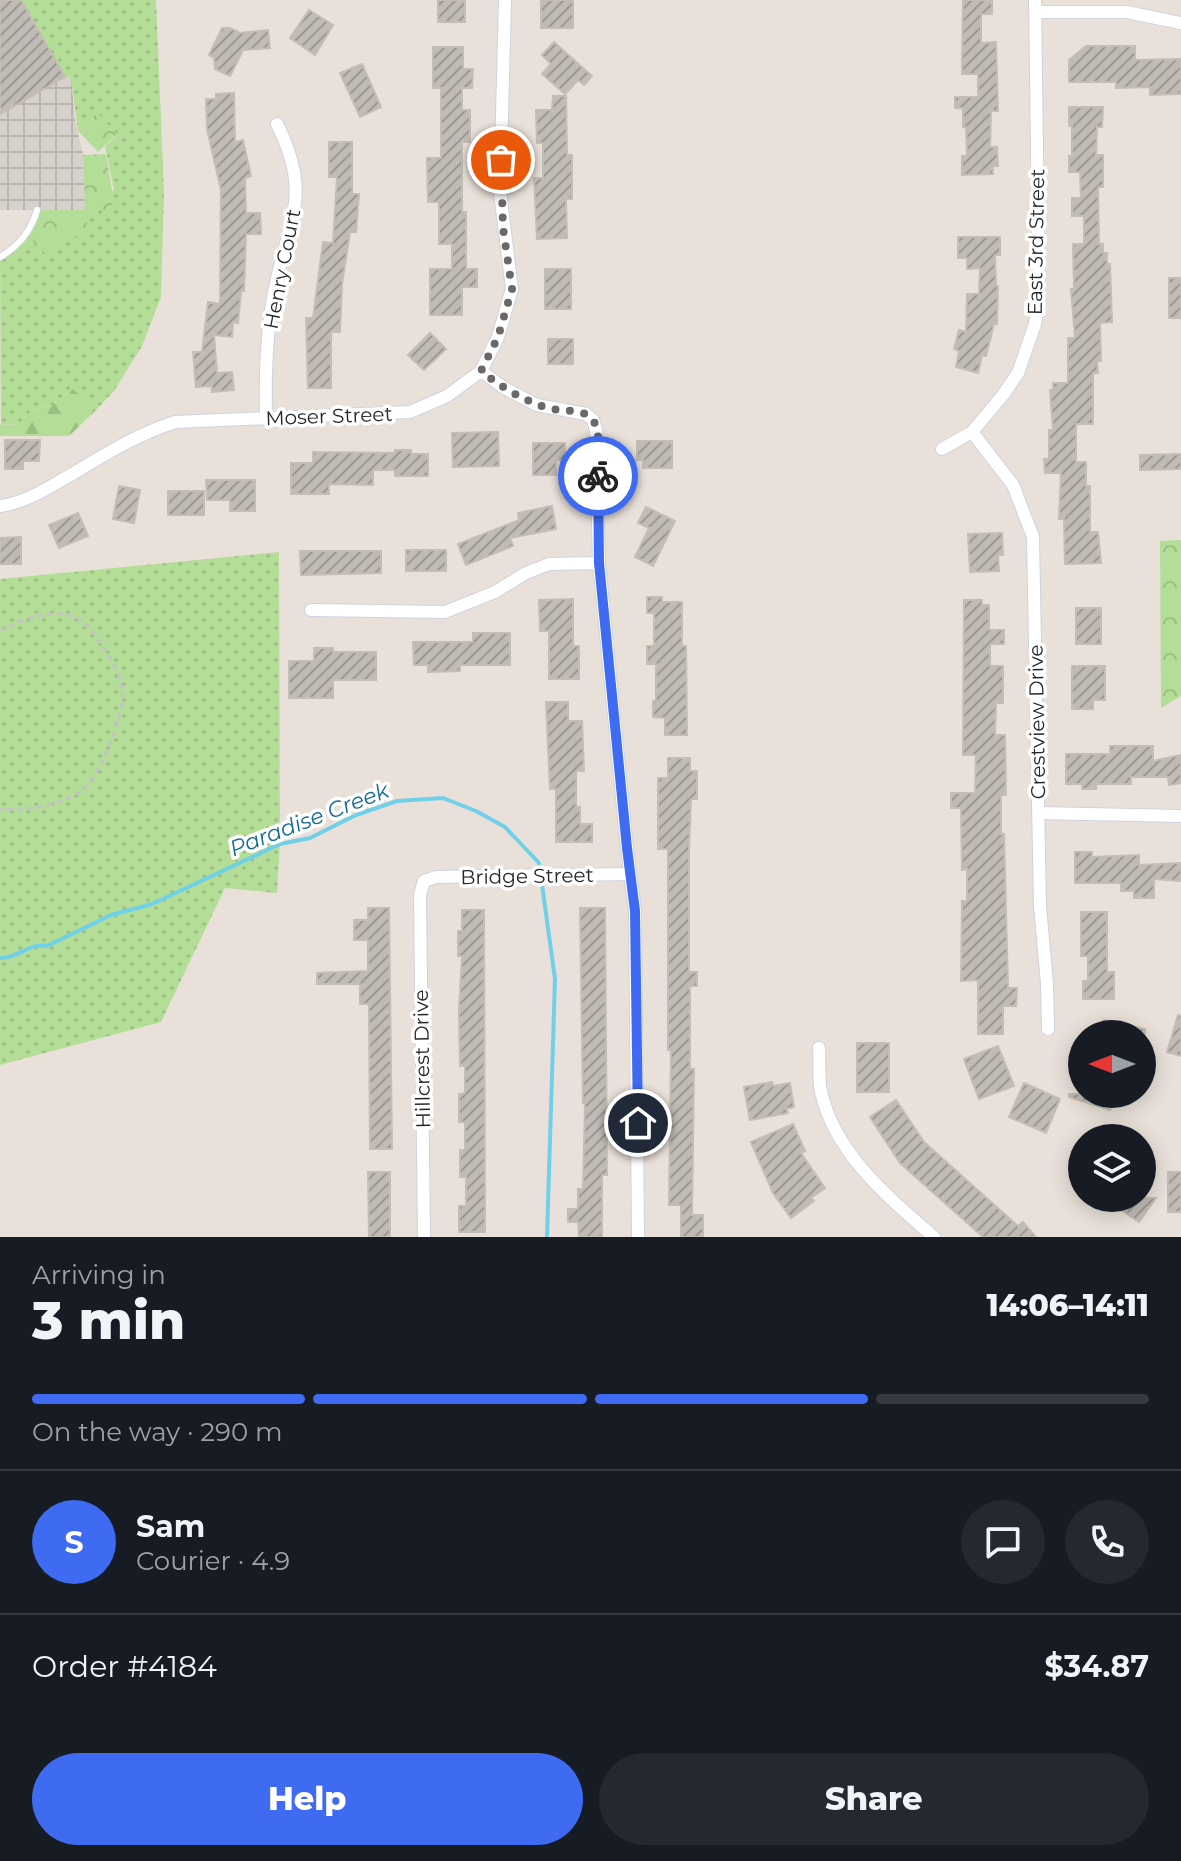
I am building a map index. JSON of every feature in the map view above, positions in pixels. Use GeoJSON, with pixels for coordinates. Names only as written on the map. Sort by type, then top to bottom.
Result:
{"type":"FeatureCollection","features":[{"type":"Feature","properties":{"kind":"street","name":"Moser Street"},"geometry":{"type":"LineString","coordinates":[[0,506],[35,496],[125,442],[175,422],[377,416],[410,412],[447,396],[481,371],[498,337],[512,289],[500,192],[505,0]]}},
{"type":"Feature","properties":{"kind":"street"},"geometry":{"type":"LineString","coordinates":[[1036,6],[1127,12],[1181,23]]}},
{"type":"Feature","properties":{"kind":"street","name":"East 3rd Street"},"geometry":{"type":"LineString","coordinates":[[942,449],[972,432],[1003,395],[1018,373],[1035,324],[1039,297],[1036,6]]}},
{"type":"Feature","properties":{"kind":"street","name":"Henry Court"},"geometry":{"type":"LineString","coordinates":[[266,417],[265,374],[270,322],[276,283],[296,210],[295,175],[288,147],[277,124]]}},
{"type":"Feature","properties":{"kind":"street"},"geometry":{"type":"LineString","coordinates":[[481,371],[520,398],[555,410],[586,414],[593,420],[597,441],[599,563],[635,911],[638,1235]]}},
{"type":"Feature","properties":{"kind":"street","name":"Crestview Drive"},"geometry":{"type":"LineString","coordinates":[[972,432],[1013,485],[1033,537],[1040,906],[1048,1029]]}},
{"type":"Feature","properties":{"kind":"street"},"geometry":{"type":"LineString","coordinates":[[311,610],[445,612],[495,592],[526,573],[549,564],[599,563]]}},
{"type":"Feature","properties":{"kind":"street"},"geometry":{"type":"LineString","coordinates":[[1039,813],[1181,816]]}},
{"type":"Feature","properties":{"kind":"street","name":"Bridge Street"},"geometry":{"type":"LineString","coordinates":[[424,881],[436,877],[530,878],[630,874]]}},
{"type":"Feature","properties":{"kind":"street","name":"Hillcrest Drive"},"geometry":{"type":"LineString","coordinates":[[424,881],[420,895],[424,1237]]}},
{"type":"Feature","properties":{"kind":"street"},"geometry":{"type":"LineString","coordinates":[[819,1048],[821,1091],[842,1144],[879,1189],[934,1237]]}},
{"type":"Feature","properties":{"kind":"lane"},"geometry":{"type":"LineString","coordinates":[[0,257],[18,246],[34,221],[37,210]]}},
{"type":"Feature","properties":{"kind":"path"},"geometry":{"type":"LineString","coordinates":[[0,631],[20,621],[47,615],[77,620],[86,625],[109,657],[120,679],[123,696],[119,720],[86,787],[70,797],[37,807],[0,809]]}},
{"type":"Feature","properties":{"kind":"green space"},"geometry":{"type":"Polygon","coordinates":[[[21,0],[156,0],[164,192],[161,297],[142,346],[114,391],[96,410],[73,389],[50,406],[31,410],[21,424],[1,425],[0,257],[26,234],[62,237],[85,210],[114,190],[105,146],[117,135],[97,113],[78,131],[71,77],[65,77],[21,0]]]}},
{"type":"Feature","properties":{"kind":"green space"},"geometry":{"type":"Polygon","coordinates":[[[97,113],[117,134],[98,152],[78,131],[97,113]]]}},
{"type":"Feature","properties":{"kind":"green space"},"geometry":{"type":"Polygon","coordinates":[[[106,154],[114,202],[107,210],[86,211],[87,236],[62,237],[47,255],[26,234],[37,210],[85,210],[83,155],[106,154]]]}},
{"type":"Feature","properties":{"kind":"green space"},"geometry":{"type":"Polygon","coordinates":[[[73,389],[96,410],[69,436],[0,436],[0,425],[21,424],[31,410],[50,406],[73,389]]]}},
{"type":"Feature","properties":{"kind":"green space"},"geometry":{"type":"Polygon","coordinates":[[[1181,540],[1181,696],[1161,708],[1160,541],[1181,540]]]}},
{"type":"Feature","properties":{"kind":"green space"},"geometry":{"type":"Polygon","coordinates":[[[279,552],[280,844],[277,893],[225,888],[161,1022],[0,1065],[0,579],[279,552]]]}},
{"type":"Feature","properties":{"kind":"shaded area"},"geometry":{"type":"Polygon","coordinates":[[[65,77],[71,77],[75,119],[83,155],[85,210],[0,210],[0,114],[65,77]]]}},
{"type":"Feature","properties":{"kind":"building"},"geometry":{"type":"Polygon","coordinates":[[[0,0],[21,0],[65,77],[0,114],[0,0]]]}},
{"type":"Feature","properties":{"kind":"building"},"geometry":{"type":"Polygon","coordinates":[[[438,0],[465,0],[465,22],[438,22],[438,0]]]}},
{"type":"Feature","properties":{"kind":"building"},"geometry":{"type":"Polygon","coordinates":[[[541,0],[573,0],[573,28],[541,28],[541,0]]]}},
{"type":"Feature","properties":{"kind":"building"},"geometry":{"type":"Polygon","coordinates":[[[963,0],[992,0],[992,14],[981,14],[981,43],[996,42],[998,111],[991,111],[990,147],[997,147],[998,166],[993,166],[993,174],[962,175],[962,156],[967,156],[966,127],[963,127],[963,108],[955,108],[955,97],[978,97],[978,74],[962,74],[963,0]]]}},
{"type":"Feature","properties":{"kind":"building"},"geometry":{"type":"Polygon","coordinates":[[[309,10],[333,25],[315,55],[290,38],[309,10]]]}},
{"type":"Feature","properties":{"kind":"building"},"geometry":{"type":"Polygon","coordinates":[[[222,28],[240,33],[268,30],[270,48],[243,50],[230,76],[215,69],[214,58],[209,55],[222,28]]]}},
{"type":"Feature","properties":{"kind":"building"},"geometry":{"type":"Polygon","coordinates":[[[554,42],[592,76],[584,85],[578,80],[565,94],[542,74],[551,64],[542,55],[554,42]]]}},
{"type":"Feature","properties":{"kind":"building"},"geometry":{"type":"Polygon","coordinates":[[[1086,46],[1135,46],[1135,60],[1181,59],[1181,94],[1150,95],[1150,87],[1116,88],[1116,82],[1069,82],[1069,60],[1086,46]]]}},
{"type":"Feature","properties":{"kind":"building"},"geometry":{"type":"Polygon","coordinates":[[[433,47],[463,47],[463,69],[473,69],[472,88],[462,88],[462,110],[470,110],[470,142],[462,142],[462,212],[466,212],[466,269],[477,269],[477,287],[462,287],[462,315],[430,315],[430,269],[452,269],[452,244],[439,244],[439,202],[428,202],[427,158],[441,158],[441,88],[433,88],[433,47]]]}},
{"type":"Feature","properties":{"kind":"building"},"geometry":{"type":"Polygon","coordinates":[[[362,64],[381,107],[360,117],[340,73],[362,64]]]}},
{"type":"Feature","properties":{"kind":"building"},"geometry":{"type":"Polygon","coordinates":[[[234,93],[235,142],[243,140],[251,176],[245,178],[246,213],[260,213],[261,234],[246,234],[244,291],[241,291],[238,323],[233,322],[232,337],[214,335],[217,373],[232,372],[234,390],[212,392],[212,386],[196,387],[193,352],[202,352],[208,302],[220,304],[221,190],[207,129],[206,99],[216,99],[216,94],[234,93]]]}},
{"type":"Feature","properties":{"kind":"building"},"geometry":{"type":"Polygon","coordinates":[[[553,96],[566,96],[567,155],[572,155],[572,199],[566,199],[567,238],[537,239],[534,178],[543,178],[543,143],[537,143],[536,110],[552,110],[553,96]]]}},
{"type":"Feature","properties":{"kind":"building"},"geometry":{"type":"Polygon","coordinates":[[[1069,107],[1103,107],[1102,127],[1097,127],[1096,155],[1103,155],[1103,187],[1098,187],[1099,244],[1103,244],[1103,253],[1107,253],[1107,264],[1110,264],[1112,322],[1100,323],[1101,361],[1097,361],[1098,373],[1093,373],[1093,424],[1076,424],[1076,462],[1086,462],[1086,486],[1090,486],[1090,532],[1098,532],[1101,563],[1065,564],[1064,519],[1059,519],[1061,473],[1045,473],[1044,459],[1049,459],[1049,430],[1053,430],[1050,390],[1053,390],[1053,383],[1068,383],[1068,338],[1075,338],[1071,289],[1074,289],[1073,244],[1084,244],[1084,216],[1072,216],[1072,198],[1081,198],[1080,172],[1069,172],[1072,126],[1069,126],[1069,107]]]}},
{"type":"Feature","properties":{"kind":"building"},"geometry":{"type":"Polygon","coordinates":[[[329,142],[352,142],[352,194],[359,194],[356,232],[350,232],[342,284],[340,332],[331,332],[331,388],[308,388],[306,318],[313,318],[323,242],[333,243],[337,177],[329,177],[329,142]]]}},
{"type":"Feature","properties":{"kind":"building"},"geometry":{"type":"Polygon","coordinates":[[[958,237],[1000,237],[1000,255],[995,255],[997,324],[994,324],[978,373],[956,367],[959,351],[954,349],[959,330],[966,332],[967,294],[979,294],[980,268],[967,269],[967,258],[958,258],[958,237]]]}},
{"type":"Feature","properties":{"kind":"building"},"geometry":{"type":"Polygon","coordinates":[[[545,269],[571,269],[571,309],[545,309],[545,269]]]}},
{"type":"Feature","properties":{"kind":"building"},"geometry":{"type":"Polygon","coordinates":[[[1169,278],[1181,278],[1181,318],[1169,318],[1169,278]]]}},
{"type":"Feature","properties":{"kind":"building"},"geometry":{"type":"Polygon","coordinates":[[[430,333],[446,349],[424,370],[408,355],[430,333]]]}},
{"type":"Feature","properties":{"kind":"building"},"geometry":{"type":"Polygon","coordinates":[[[548,339],[573,339],[573,364],[548,364],[548,339]]]}},
{"type":"Feature","properties":{"kind":"building"},"geometry":{"type":"Polygon","coordinates":[[[498,432],[499,466],[453,467],[452,433],[498,432]]]}},
{"type":"Feature","properties":{"kind":"building"},"geometry":{"type":"Polygon","coordinates":[[[5,440],[40,440],[39,461],[23,461],[23,469],[5,469],[5,440]]]}},
{"type":"Feature","properties":{"kind":"building"},"geometry":{"type":"Polygon","coordinates":[[[637,441],[672,441],[672,468],[643,468],[643,460],[637,460],[637,441]]]}},
{"type":"Feature","properties":{"kind":"building"},"geometry":{"type":"Polygon","coordinates":[[[533,443],[565,443],[565,460],[556,460],[556,475],[533,475],[533,443]]]}},
{"type":"Feature","properties":{"kind":"building"},"geometry":{"type":"Polygon","coordinates":[[[395,450],[428,454],[428,476],[395,476],[395,470],[373,470],[373,485],[329,484],[329,494],[291,494],[291,463],[313,463],[313,452],[395,453],[395,450]]]}},
{"type":"Feature","properties":{"kind":"building"},"geometry":{"type":"Polygon","coordinates":[[[1181,454],[1181,469],[1140,470],[1140,455],[1181,454]]]}},
{"type":"Feature","properties":{"kind":"building"},"geometry":{"type":"Polygon","coordinates":[[[206,480],[255,480],[255,511],[230,511],[230,500],[207,500],[206,480]]]}},
{"type":"Feature","properties":{"kind":"building"},"geometry":{"type":"Polygon","coordinates":[[[119,486],[140,490],[134,523],[113,519],[119,486]]]}},
{"type":"Feature","properties":{"kind":"building"},"geometry":{"type":"Polygon","coordinates":[[[168,491],[204,491],[204,515],[168,515],[168,491]]]}},
{"type":"Feature","properties":{"kind":"building"},"geometry":{"type":"Polygon","coordinates":[[[552,506],[556,529],[510,538],[513,546],[466,565],[458,544],[519,520],[518,513],[552,506]]]}},
{"type":"Feature","properties":{"kind":"building"},"geometry":{"type":"Polygon","coordinates":[[[646,507],[675,521],[653,566],[635,557],[649,528],[638,523],[646,507]]]}},
{"type":"Feature","properties":{"kind":"building"},"geometry":{"type":"Polygon","coordinates":[[[78,513],[88,536],[59,548],[49,525],[78,513]]]}},
{"type":"Feature","properties":{"kind":"building"},"geometry":{"type":"Polygon","coordinates":[[[1002,533],[1003,555],[998,555],[999,571],[970,572],[968,534],[1002,533]]]}},
{"type":"Feature","properties":{"kind":"building"},"geometry":{"type":"Polygon","coordinates":[[[21,537],[21,564],[0,564],[0,538],[21,537]]]}},
{"type":"Feature","properties":{"kind":"building"},"geometry":{"type":"Polygon","coordinates":[[[406,550],[446,550],[446,571],[406,571],[406,550]]]}},
{"type":"Feature","properties":{"kind":"building"},"geometry":{"type":"Polygon","coordinates":[[[300,551],[381,551],[381,573],[301,575],[300,551]]]}},
{"type":"Feature","properties":{"kind":"building"},"geometry":{"type":"Polygon","coordinates":[[[647,597],[662,597],[662,602],[682,602],[687,735],[665,735],[665,718],[653,717],[656,664],[647,664],[647,646],[654,646],[654,613],[647,613],[647,597]]]}},
{"type":"Feature","properties":{"kind":"building"},"geometry":{"type":"Polygon","coordinates":[[[573,599],[573,646],[579,646],[579,679],[549,679],[549,631],[540,631],[539,600],[573,599]]]}},
{"type":"Feature","properties":{"kind":"building"},"geometry":{"type":"Polygon","coordinates":[[[964,600],[982,600],[982,605],[989,605],[989,630],[1004,630],[1004,644],[990,644],[990,666],[1003,666],[1003,703],[996,703],[995,735],[1005,735],[1006,795],[1001,795],[1001,834],[1004,834],[1008,988],[1017,988],[1016,1006],[1003,1006],[1003,1034],[978,1034],[978,980],[961,981],[962,901],[967,901],[967,869],[962,870],[961,808],[951,808],[951,793],[975,793],[976,755],[963,755],[964,600]]]}},
{"type":"Feature","properties":{"kind":"building"},"geometry":{"type":"Polygon","coordinates":[[[1076,608],[1101,608],[1101,644],[1076,644],[1076,608]]]}},
{"type":"Feature","properties":{"kind":"building"},"geometry":{"type":"Polygon","coordinates":[[[473,633],[510,633],[510,665],[460,665],[460,671],[428,672],[428,665],[414,665],[413,642],[473,642],[473,633]]]}},
{"type":"Feature","properties":{"kind":"building"},"geometry":{"type":"Polygon","coordinates":[[[314,648],[333,648],[333,652],[376,652],[376,680],[333,680],[333,698],[289,698],[289,661],[314,661],[314,648]]]}},
{"type":"Feature","properties":{"kind":"building"},"geometry":{"type":"Polygon","coordinates":[[[1072,666],[1105,666],[1105,700],[1093,700],[1093,709],[1072,709],[1072,666]]]}},
{"type":"Feature","properties":{"kind":"building"},"geometry":{"type":"Polygon","coordinates":[[[546,702],[568,702],[568,721],[582,721],[584,771],[576,771],[576,807],[580,807],[580,824],[592,824],[592,842],[556,842],[556,789],[550,789],[546,702]]]}},
{"type":"Feature","properties":{"kind":"building"},"geometry":{"type":"Polygon","coordinates":[[[1110,746],[1153,746],[1153,761],[1181,755],[1181,783],[1169,785],[1168,777],[1131,777],[1131,784],[1096,784],[1096,789],[1082,789],[1082,784],[1066,784],[1066,754],[1110,754],[1110,746]]]}},
{"type":"Feature","properties":{"kind":"building"},"geometry":{"type":"Polygon","coordinates":[[[668,758],[690,758],[690,771],[697,771],[697,799],[691,799],[689,849],[689,972],[697,972],[697,986],[690,986],[690,1069],[694,1069],[692,1215],[703,1215],[703,1237],[681,1237],[681,1205],[669,1205],[671,1050],[668,1050],[668,849],[658,849],[658,778],[668,778],[668,758]]]}},
{"type":"Feature","properties":{"kind":"building"},"geometry":{"type":"Polygon","coordinates":[[[1075,852],[1092,852],[1092,857],[1139,855],[1139,865],[1181,863],[1181,881],[1154,879],[1154,898],[1134,898],[1134,891],[1121,891],[1121,883],[1075,883],[1075,852]]]}},
{"type":"Feature","properties":{"kind":"building"},"geometry":{"type":"Polygon","coordinates":[[[368,908],[389,908],[392,1149],[370,1149],[369,1004],[360,1004],[360,984],[317,984],[317,973],[368,971],[368,940],[354,940],[354,920],[368,920],[368,908]]]}},
{"type":"Feature","properties":{"kind":"building"},"geometry":{"type":"Polygon","coordinates":[[[580,908],[605,908],[607,1175],[602,1175],[602,1237],[579,1237],[578,1222],[568,1222],[568,1209],[578,1209],[578,1189],[583,1189],[585,1103],[580,908]]]}},
{"type":"Feature","properties":{"kind":"building"},"geometry":{"type":"Polygon","coordinates":[[[462,910],[484,910],[485,1232],[459,1232],[459,1206],[466,1206],[466,1177],[460,1177],[460,1150],[465,1150],[465,1122],[459,1122],[459,1094],[465,1093],[465,1066],[460,1066],[462,956],[458,956],[462,910]]]}},
{"type":"Feature","properties":{"kind":"building"},"geometry":{"type":"Polygon","coordinates":[[[1081,912],[1107,912],[1107,972],[1114,972],[1114,999],[1083,999],[1083,981],[1088,981],[1088,956],[1081,956],[1081,912]]]}},
{"type":"Feature","properties":{"kind":"building"},"geometry":{"type":"Polygon","coordinates":[[[1178,1015],[1181,1016],[1181,1056],[1167,1052],[1178,1015]]]}},
{"type":"Feature","properties":{"kind":"building"},"geometry":{"type":"Polygon","coordinates":[[[857,1043],[889,1043],[889,1092],[857,1092],[857,1043]]]}},
{"type":"Feature","properties":{"kind":"building"},"geometry":{"type":"Polygon","coordinates":[[[998,1046],[1014,1086],[979,1099],[964,1059],[998,1046]]]}},
{"type":"Feature","properties":{"kind":"building"},"geometry":{"type":"Polygon","coordinates":[[[772,1082],[773,1086],[790,1083],[794,1107],[786,1109],[788,1113],[750,1120],[744,1087],[772,1082]]]}},
{"type":"Feature","properties":{"kind":"building"},"geometry":{"type":"Polygon","coordinates":[[[1024,1083],[1060,1099],[1046,1133],[1009,1117],[1024,1083]]]}},
{"type":"Feature","properties":{"kind":"building"},"geometry":{"type":"Polygon","coordinates":[[[896,1100],[924,1142],[1018,1226],[1023,1222],[1036,1237],[983,1237],[900,1163],[870,1117],[896,1100]]]}},
{"type":"Feature","properties":{"kind":"building"},"geometry":{"type":"Polygon","coordinates":[[[793,1124],[805,1151],[801,1153],[825,1188],[811,1198],[814,1201],[791,1218],[773,1193],[751,1142],[793,1124]]]}},
{"type":"Feature","properties":{"kind":"building"},"geometry":{"type":"Polygon","coordinates":[[[368,1172],[390,1172],[390,1237],[369,1237],[368,1172]]]}},
{"type":"Feature","properties":{"kind":"building"},"geometry":{"type":"Polygon","coordinates":[[[1168,1172],[1181,1172],[1181,1212],[1168,1212],[1168,1172]]]}},
{"type":"Feature","properties":{"kind":"building"},"geometry":{"type":"Polygon","coordinates":[[[1124,1212],[1146,1212],[1139,1222],[1124,1212]]]}},
{"type":"Feature","properties":{"kind":"waterway","name":"Paradise Creek"},"geometry":{"type":"LineString","coordinates":[[0,958],[35,946],[47,946],[111,915],[152,904],[280,844],[310,838],[356,815],[397,801],[443,798],[476,811],[505,827],[539,863],[555,979],[547,1237]]}},
{"type":"Feature","properties":{"kind":"way so far"},"geometry":{"type":"LineString","coordinates":[[501,160],[503,228],[512,289],[498,337],[481,371],[520,398],[555,410],[586,414],[593,420],[598,476]]}},
{"type":"Feature","properties":{"kind":"route"},"geometry":{"type":"LineString","coordinates":[[598,476],[599,563],[635,911],[638,1123]]}}]}
